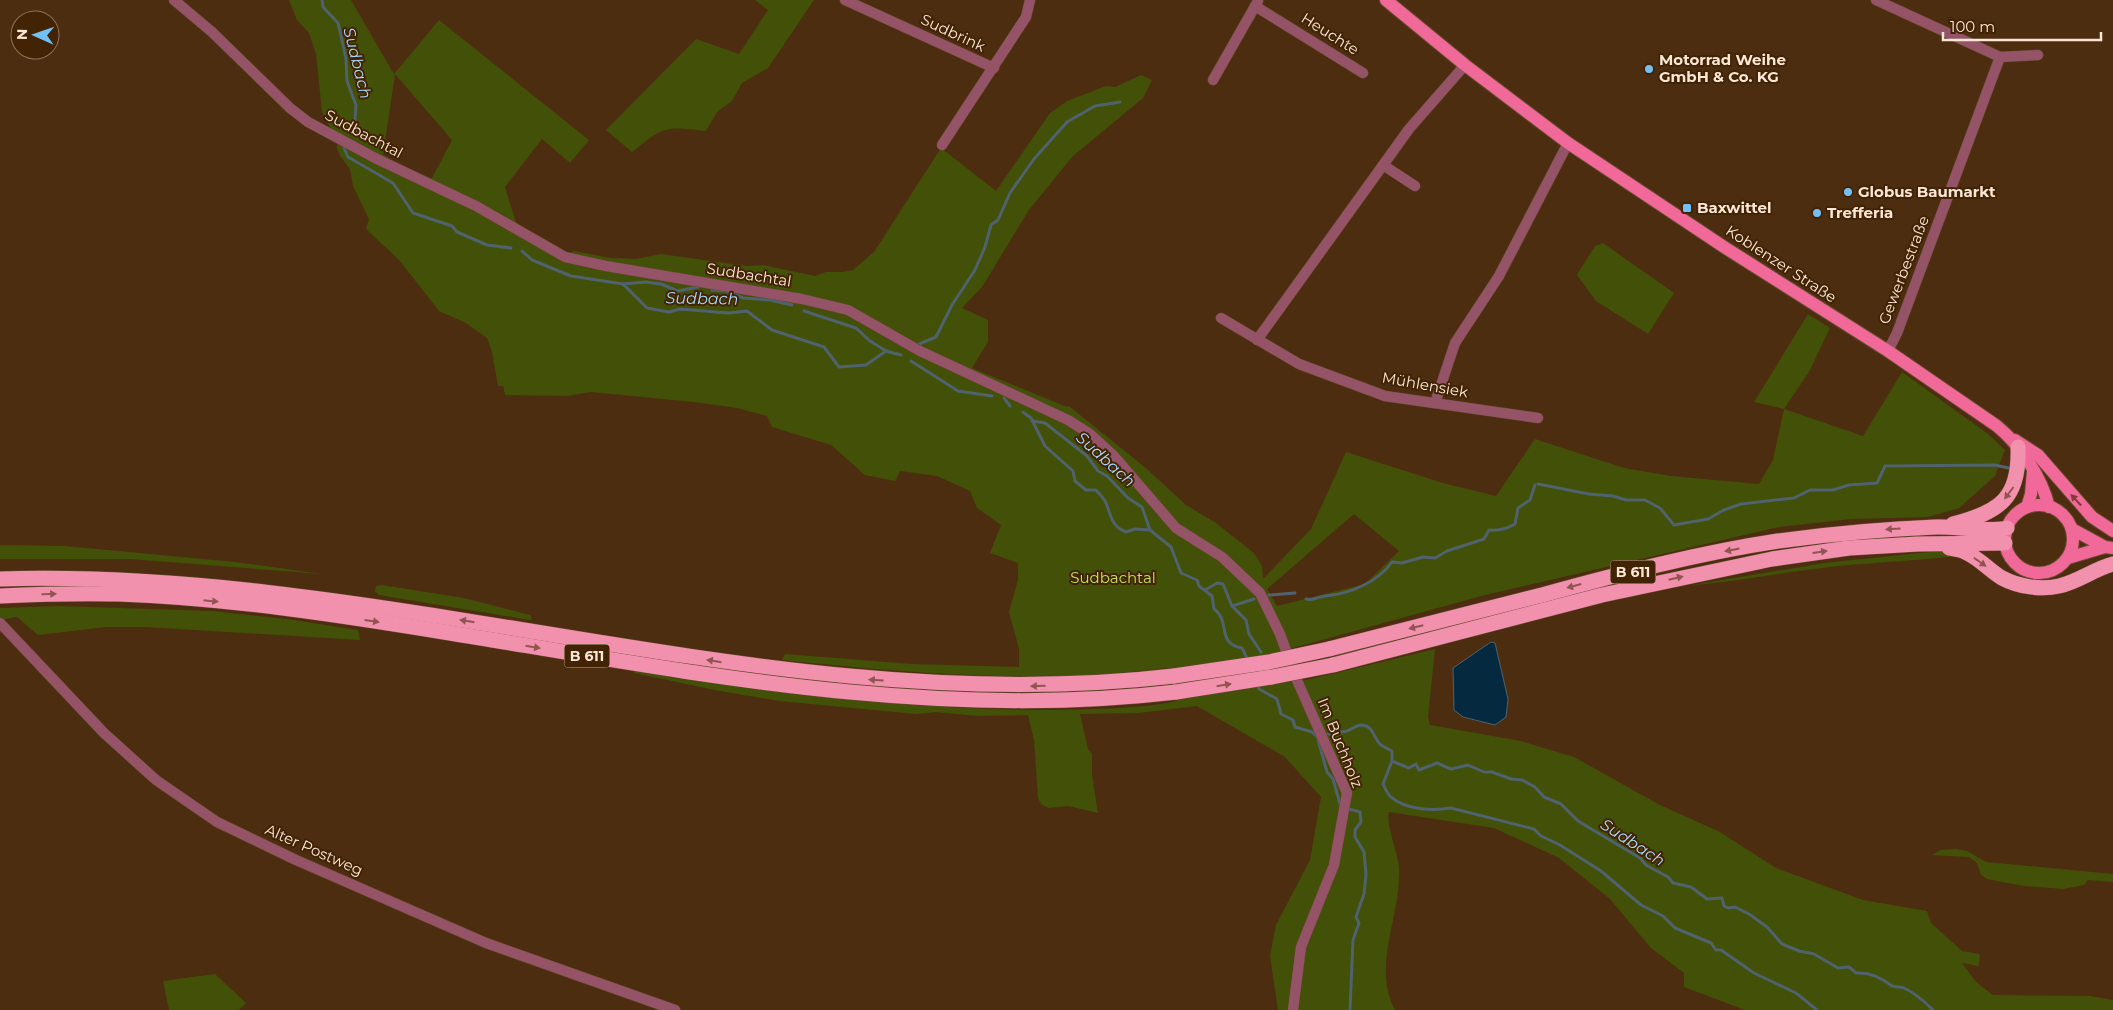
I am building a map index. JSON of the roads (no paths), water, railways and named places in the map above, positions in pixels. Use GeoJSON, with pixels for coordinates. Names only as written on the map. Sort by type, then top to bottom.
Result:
{"type":"FeatureCollection","features":[{"type":"Feature","properties":{"kind":"highway","name":"B 611"},"geometry":{"type":"LineString","coordinates":[[1942,527],[1970,520],[1991,511],[2005,499],[2015,485],[2019,468],[2015,443]]}},
{"type":"Feature","properties":{"kind":"highway","name":"B 611"},"geometry":{"type":"LineString","coordinates":[[0,579],[121,579],[204,584],[298,595],[737,664],[838,677],[1012,686],[1072,685],[1174,676],[1269,662],[1329,649],[1690,558],[1776,542],[1849,532],[1942,527],[1995,530],[2007,528]]}},
{"type":"Feature","properties":{"kind":"highway","name":"B 611"},"geometry":{"type":"LineString","coordinates":[[1918,544],[1948,547],[1967,552],[2003,578],[2022,585],[2039,588],[2059,586],[2072,582],[2100,568],[2113,564]]}},
{"type":"Feature","properties":{"kind":"highway","name":"B 611"},"geometry":{"type":"LineString","coordinates":[[0,596],[120,594],[298,610],[674,670],[837,691],[920,698],[1013,701],[1121,697],[1176,692],[1272,677],[1333,664],[1693,574],[1772,559],[1849,548],[1918,544],[2005,544]]}},
{"type":"Feature","properties":{"kind":"main road","name":"Koblenzer Straße"},"geometry":{"type":"LineString","coordinates":[[1386,0],[1465,65],[1568,144],[1724,247],[1888,351],[1997,426],[2015,443],[2043,486],[2049,506],[2063,515],[2072,529],[2109,548]]}},
{"type":"Feature","properties":{"kind":"main road"},"geometry":{"type":"LineString","coordinates":[[2015,443],[2038,454],[2092,517],[2113,531]]}},
{"type":"Feature","properties":{"kind":"main road"},"geometry":{"type":"LineString","coordinates":[[2005,544],[2007,528],[2012,519],[2027,507],[2031,494],[2032,471]]}},
{"type":"Feature","properties":{"kind":"main road"},"geometry":{"type":"LineString","coordinates":[[2027,507],[2049,506]]}},
{"type":"Feature","properties":{"kind":"main road"},"geometry":{"type":"LineString","coordinates":[[2068,558],[2073,539],[2072,529]]}},
{"type":"Feature","properties":{"kind":"main road","name":"Koblenzer Straße"},"geometry":{"type":"LineString","coordinates":[[2005,544],[2012,560],[2019,567],[2036,573],[2054,570],[2068,558],[2109,548]]}},
{"type":"Feature","properties":{"kind":"street","name":"Sudbachtal"},"geometry":{"type":"LineString","coordinates":[[174,0],[212,32],[290,108],[308,122],[377,159],[476,206],[565,257],[606,266],[802,299],[848,310],[920,351],[1068,420],[1090,434],[1114,456],[1176,528],[1222,557],[1260,592],[1280,634]]}},
{"type":"Feature","properties":{"kind":"street","name":"Sudbrink"},"geometry":{"type":"LineString","coordinates":[[845,0],[994,68]]}},
{"type":"Feature","properties":{"kind":"street"},"geometry":{"type":"LineString","coordinates":[[942,145],[1026,17],[1030,0]]}},
{"type":"Feature","properties":{"kind":"street"},"geometry":{"type":"LineString","coordinates":[[1876,0],[2000,57],[2038,56]]}},
{"type":"Feature","properties":{"kind":"street","name":"Heuchte"},"geometry":{"type":"LineString","coordinates":[[1213,80],[1257,3],[1363,73]]}},
{"type":"Feature","properties":{"kind":"street","name":"Gewerbestraße"},"geometry":{"type":"LineString","coordinates":[[1888,351],[1897,334],[2000,57]]}},
{"type":"Feature","properties":{"kind":"street"},"geometry":{"type":"LineString","coordinates":[[1257,340],[1409,129],[1465,65]]}},
{"type":"Feature","properties":{"kind":"street"},"geometry":{"type":"LineString","coordinates":[[1435,403],[1455,343],[1499,276],[1568,144]]}},
{"type":"Feature","properties":{"kind":"street"},"geometry":{"type":"LineString","coordinates":[[1383,165],[1415,186]]}},
{"type":"Feature","properties":{"kind":"street","name":"Mühlensiek"},"geometry":{"type":"LineString","coordinates":[[1221,318],[1299,364],[1385,396],[1538,418]]}},
{"type":"Feature","properties":{"kind":"street","name":"Alter Postweg"},"geometry":{"type":"LineString","coordinates":[[0,624],[111,739],[156,780],[217,822],[296,860],[486,942],[675,1010]]}},
{"type":"Feature","properties":{"kind":"street","name":"Im Buchholz"},"geometry":{"type":"LineString","coordinates":[[1280,634],[1296,678],[1347,793],[1334,866],[1301,947],[1293,1010]]}},
{"type":"Feature","properties":{"kind":"water"},"geometry":{"type":"Polygon","coordinates":[[[1491,642],[1495,643],[1508,699],[1506,717],[1495,725],[1463,717],[1454,710],[1453,668],[1491,642]]]}},
{"type":"Feature","properties":{"kind":"waterway","name":"Sudbach"},"geometry":{"type":"LineString","coordinates":[[322,0],[323,7],[338,23],[340,31],[346,59],[347,81],[356,105],[354,134]]}},
{"type":"Feature","properties":{"kind":"waterway"},"geometry":{"type":"LineString","coordinates":[[919,344],[936,337],[952,305],[975,270],[985,247],[991,225],[998,220],[1010,193],[1034,159],[1067,122],[1095,106],[1120,102]]}},
{"type":"Feature","properties":{"kind":"waterway","name":"Sudbach"},"geometry":{"type":"LineString","coordinates":[[344,148],[348,157],[393,183],[413,213],[452,226],[457,232],[487,245],[511,248]]}},
{"type":"Feature","properties":{"kind":"waterway","name":"Sudbach"},"geometry":{"type":"LineString","coordinates":[[522,251],[532,260],[571,276],[623,284],[647,308],[669,312],[680,309],[728,313],[747,311],[772,330],[824,347],[839,367],[866,365],[886,351]]}},
{"type":"Feature","properties":{"kind":"waterway","name":"Sudbach"},"geometry":{"type":"LineString","coordinates":[[623,284],[646,282],[661,284],[678,291],[698,287]]}},
{"type":"Feature","properties":{"kind":"waterway","name":"Sudbach"},"geometry":{"type":"LineString","coordinates":[[712,290],[726,291],[743,298],[770,300],[792,305]]}},
{"type":"Feature","properties":{"kind":"waterway","name":"Sudbach"},"geometry":{"type":"LineString","coordinates":[[804,311],[856,328],[870,341],[886,351],[901,355]]}},
{"type":"Feature","properties":{"kind":"waterway","name":"Sudbach"},"geometry":{"type":"LineString","coordinates":[[911,361],[958,391],[992,396]]}},
{"type":"Feature","properties":{"kind":"waterway","name":"Sudbach"},"geometry":{"type":"LineString","coordinates":[[1004,398],[1010,406]]}},
{"type":"Feature","properties":{"kind":"waterway","name":"Sudbach"},"geometry":{"type":"LineString","coordinates":[[1023,412],[1031,418],[1045,446],[1073,471],[1075,481],[1086,490],[1096,490],[1103,498],[1113,520],[1121,530],[1126,532],[1135,529],[1150,530]]}},
{"type":"Feature","properties":{"kind":"waterway","name":"Sudbach"},"geometry":{"type":"LineString","coordinates":[[1032,421],[1045,423],[1087,456],[1098,471],[1107,476],[1128,498],[1142,507],[1150,530],[1171,547],[1181,573],[1197,580],[1199,586],[1212,596],[1214,609],[1222,620],[1226,637],[1234,646],[1242,648],[1248,660]]}},
{"type":"Feature","properties":{"kind":"waterway"},"geometry":{"type":"LineString","coordinates":[[1538,484],[1589,494],[1613,496],[1626,500],[1645,500],[1660,508],[1674,525],[1708,519],[1724,510],[1741,504],[1794,498],[1810,490],[1833,490],[1849,485],[1877,483],[1885,466],[1995,465],[2013,469]]}},
{"type":"Feature","properties":{"kind":"waterway"},"geometry":{"type":"LineString","coordinates":[[1306,599],[1353,590],[1371,581],[1392,562],[1402,563],[1423,557],[1435,558],[1447,551],[1484,539],[1489,530],[1500,530],[1512,526],[1515,524],[1518,508],[1530,500],[1535,485]]}},
{"type":"Feature","properties":{"kind":"waterway","name":"Sudbach"},"geometry":{"type":"LineString","coordinates":[[1205,590],[1217,583],[1223,584],[1232,606],[1246,620],[1249,634],[1261,652]]}},
{"type":"Feature","properties":{"kind":"waterway"},"geometry":{"type":"LineString","coordinates":[[1269,595],[1295,593]]}},
{"type":"Feature","properties":{"kind":"waterway"},"geometry":{"type":"LineString","coordinates":[[1232,606],[1254,599]]}},
{"type":"Feature","properties":{"kind":"waterway","name":"Sudbach"},"geometry":{"type":"LineString","coordinates":[[1257,684],[1259,689],[1277,699],[1281,714],[1293,720],[1295,727],[1312,732],[1318,738]]}},
{"type":"Feature","properties":{"kind":"waterway","name":"Sudbach"},"geometry":{"type":"LineString","coordinates":[[1328,734],[1337,735],[1340,732],[1362,725],[1371,730],[1381,745],[1392,751],[1392,761],[1409,768],[1416,764],[1419,770],[1437,763],[1451,769],[1468,765],[1484,772],[1492,772],[1511,779],[1522,780],[1535,787],[1544,797],[1561,804],[1578,821],[1640,858],[1646,865],[1668,877],[1673,883],[1691,887],[1707,899],[1722,898],[1724,906],[1728,908],[1735,907],[1749,914],[1767,927],[1782,944],[1799,951],[1814,954],[1838,968],[1849,967],[1856,973],[1871,975],[1880,978],[1892,986],[1904,988],[1912,992],[1933,1010]]}},
{"type":"Feature","properties":{"kind":"waterway"},"geometry":{"type":"LineString","coordinates":[[1318,740],[1327,772],[1333,779],[1340,804]]}},
{"type":"Feature","properties":{"kind":"waterway"},"geometry":{"type":"LineString","coordinates":[[1392,761],[1383,784],[1389,795],[1397,801],[1412,807],[1451,808],[1534,829],[1541,836],[1560,845],[1601,871],[1641,905],[1663,916],[1675,928],[1711,943],[1716,950],[1721,950],[1754,973],[1796,993],[1817,1010]]}},
{"type":"Feature","properties":{"kind":"waterway"},"geometry":{"type":"LineString","coordinates":[[1349,809],[1360,812],[1361,822],[1355,830],[1355,837],[1364,852],[1366,874],[1364,894],[1356,917],[1359,923],[1353,940],[1350,1010]]}},
{"type":"Feature","properties":{"kind":"place","name":"Motorrad Weihe GmbH & Co. KG"},"geometry":{"type":"Point","coordinates":[1649,69]}},
{"type":"Feature","properties":{"kind":"place","name":"Globus Baumarkt"},"geometry":{"type":"Point","coordinates":[1848,192]}},
{"type":"Feature","properties":{"kind":"place","name":"Baxwittel"},"geometry":{"type":"Point","coordinates":[1687,208]}},
{"type":"Feature","properties":{"kind":"place","name":"Trefferia"},"geometry":{"type":"Point","coordinates":[1817,213]}}]}
